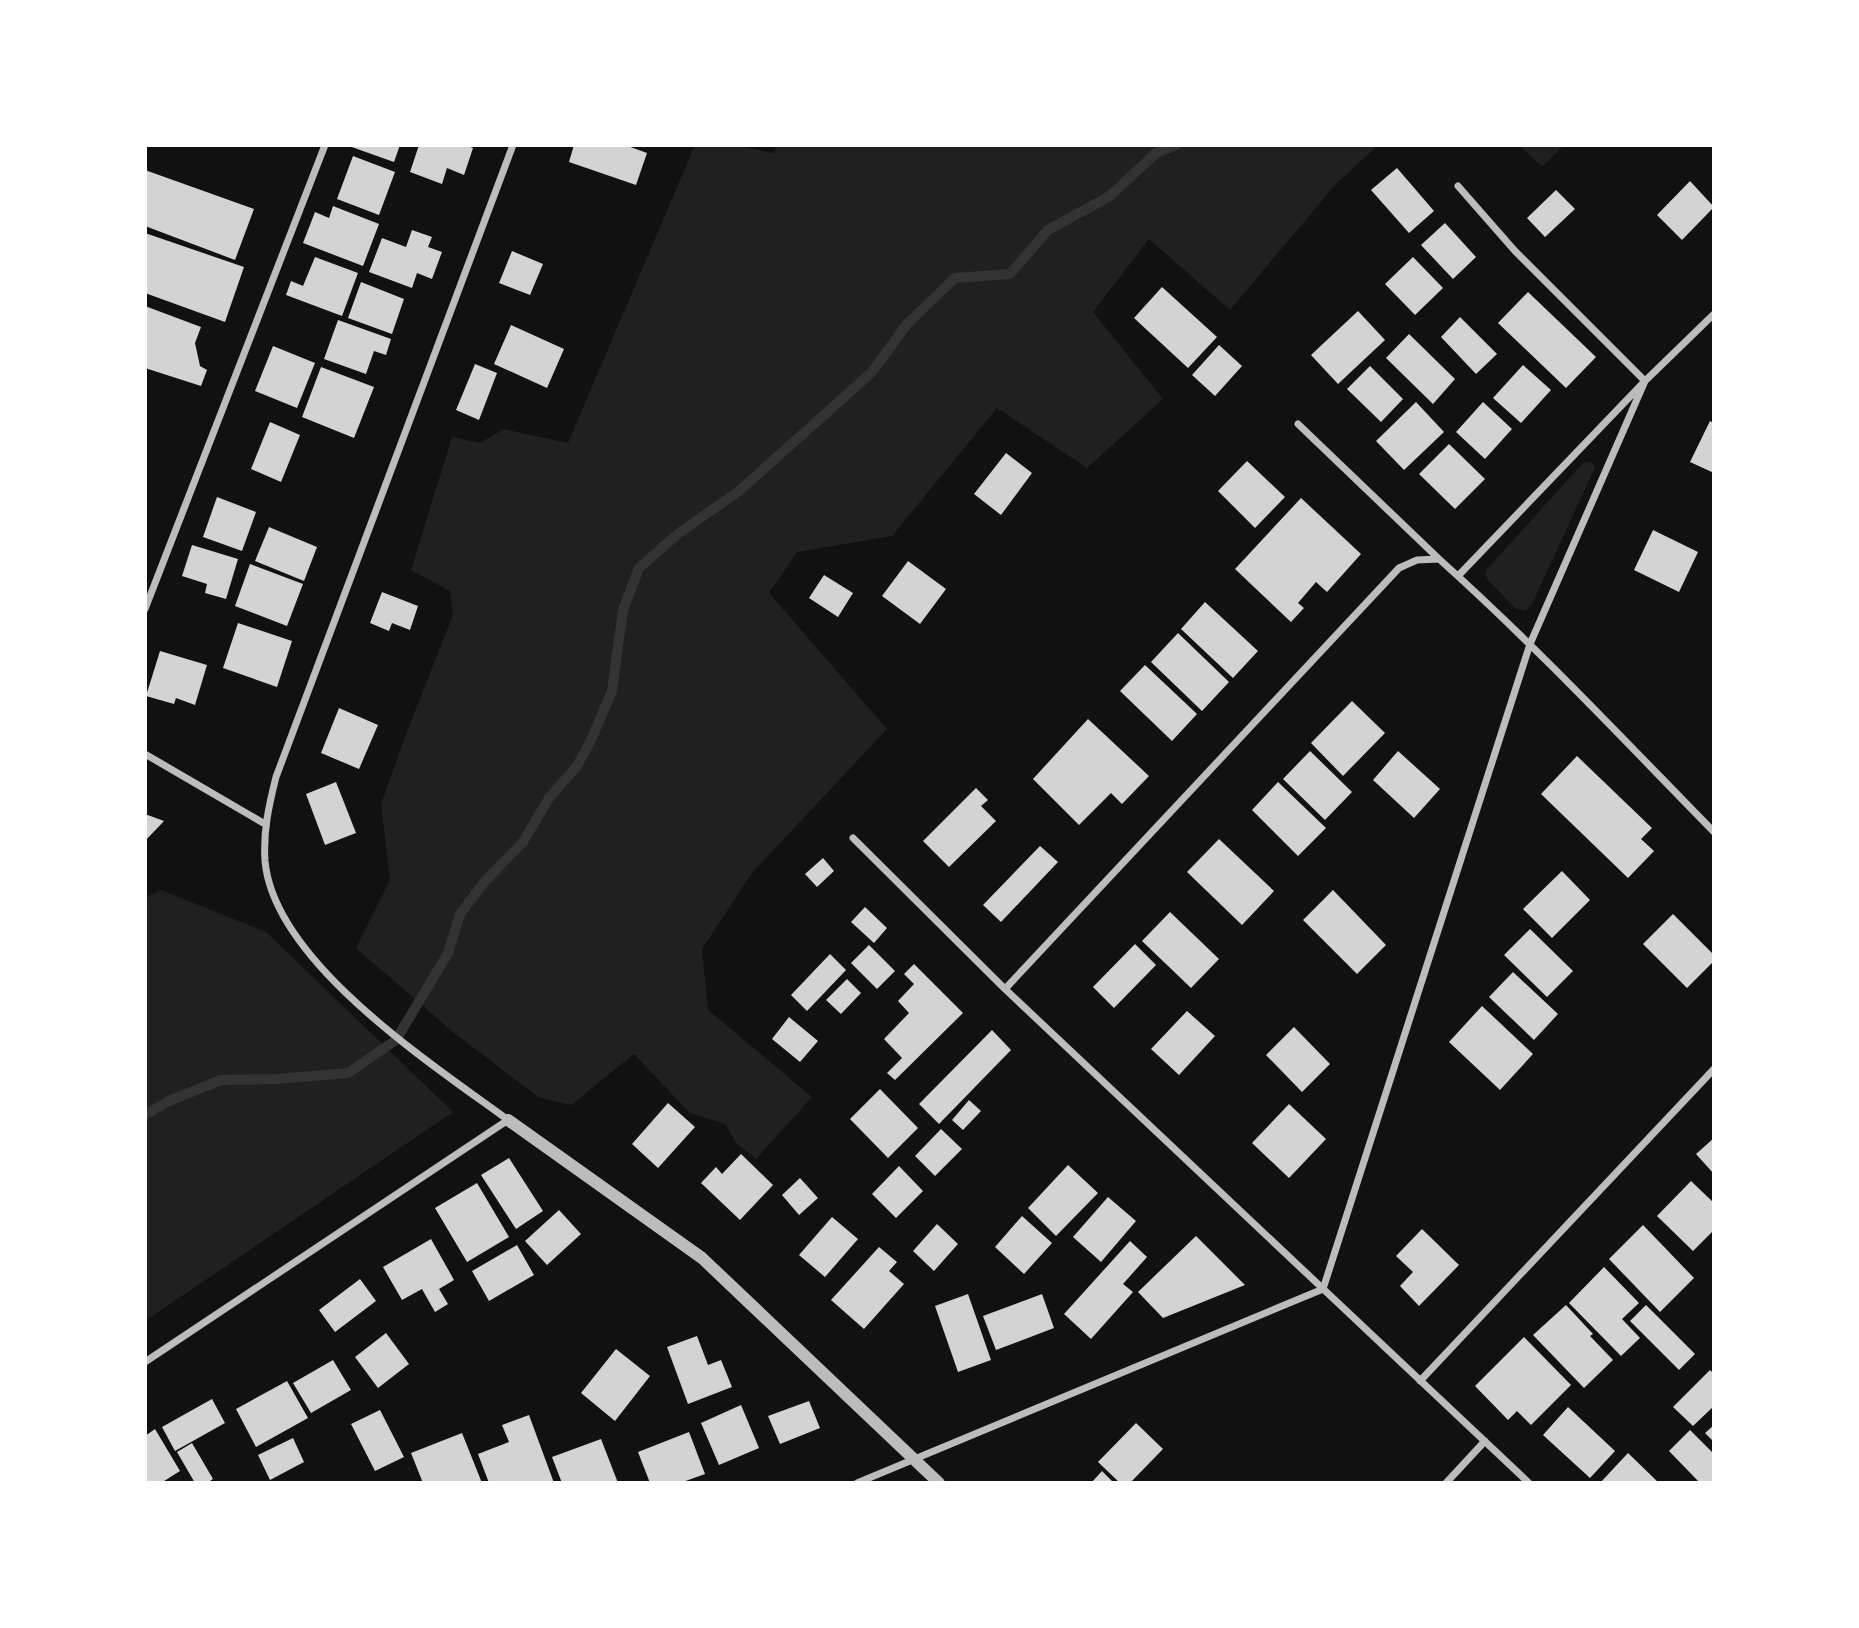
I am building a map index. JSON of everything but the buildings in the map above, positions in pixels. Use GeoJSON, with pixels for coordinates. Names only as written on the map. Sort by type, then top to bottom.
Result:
{"type":"FeatureCollection","features":[{"type":"Feature","properties":{"kind":"street"},"geometry":{"type":"LineString","coordinates":[[145,609],[325,145]]}},
{"type":"Feature","properties":{"kind":"street"},"geometry":{"type":"LineString","coordinates":[[513,145],[276,777],[265,824],[265,864],[278,908],[322,971],[385,1026],[508,1120],[702,1258],[939,1483]]}},
{"type":"Feature","properties":{"kind":"street"},"geometry":{"type":"LineString","coordinates":[[1458,186],[1515,251],[1645,381]]}},
{"type":"Feature","properties":{"kind":"street"},"geometry":{"type":"LineString","coordinates":[[1458,576],[1645,381],[1714,314]]}},
{"type":"Feature","properties":{"kind":"street"},"geometry":{"type":"LineString","coordinates":[[857,1483],[1323,1289],[1530,644],[1645,381]]}},
{"type":"Feature","properties":{"kind":"street"},"geometry":{"type":"LineString","coordinates":[[1298,424],[1530,644],[1714,832]]}},
{"type":"Feature","properties":{"kind":"street"},"geometry":{"type":"LineString","coordinates":[[1005,989],[1399,568],[1417,560],[1438,559]]}},
{"type":"Feature","properties":{"kind":"street"},"geometry":{"type":"LineString","coordinates":[[145,754],[265,824]]}},
{"type":"Feature","properties":{"kind":"street"},"geometry":{"type":"LineString","coordinates":[[853,838],[1005,989],[1529,1483]]}},
{"type":"Feature","properties":{"kind":"street"},"geometry":{"type":"LineString","coordinates":[[1420,1381],[1714,1069]]}},
{"type":"Feature","properties":{"kind":"street"},"geometry":{"type":"LineString","coordinates":[[145,1362],[508,1120]]}},
{"type":"Feature","properties":{"kind":"street"},"geometry":{"type":"LineString","coordinates":[[1446,1483],[1485,1441]]}},
{"type":"Feature","properties":{"kind":"shaded area"},"geometry":{"type":"Polygon","coordinates":[[[695,145],[735,145],[774,153],[777,145],[1378,145],[1335,185],[1230,310],[1149,239],[1093,312],[1163,399],[1087,468],[997,408],[892,536],[797,552],[769,593],[887,729],[752,873],[702,949],[708,1010],[812,1097],[756,1159],[737,1144],[725,1124],[690,1113],[634,1054],[571,1105],[538,1097],[453,1032],[356,948],[390,880],[381,804],[453,615],[450,591],[411,570],[452,437],[480,443],[504,429],[568,443],[695,145]]]}},
{"type":"Feature","properties":{"kind":"shaded area"},"geometry":{"type":"Polygon","coordinates":[[[1519,145],[1564,145],[1542,167],[1519,145]]]}},
{"type":"Feature","properties":{"kind":"shaded area"},"geometry":{"type":"Polygon","coordinates":[[[1590,462],[1595,466],[1593,472],[1532,604],[1526,610],[1516,609],[1487,579],[1487,569],[1583,463],[1590,462]]]}},
{"type":"Feature","properties":{"kind":"shaded area"},"geometry":{"type":"Polygon","coordinates":[[[161,890],[266,932],[453,1112],[145,1321],[145,898],[161,890]]]}},
{"type":"Feature","properties":{"kind":"waterway"},"geometry":{"type":"LineString","coordinates":[[145,1115],[169,1101],[221,1080],[348,1073],[396,1040],[448,953],[460,914],[486,880],[523,842],[549,798],[577,766],[591,740],[612,691],[623,610],[639,568],[679,533],[739,491],[872,372],[907,324],[955,278],[1010,274],[1048,230],[1110,196],[1156,153],[1176,145]]}}]}
